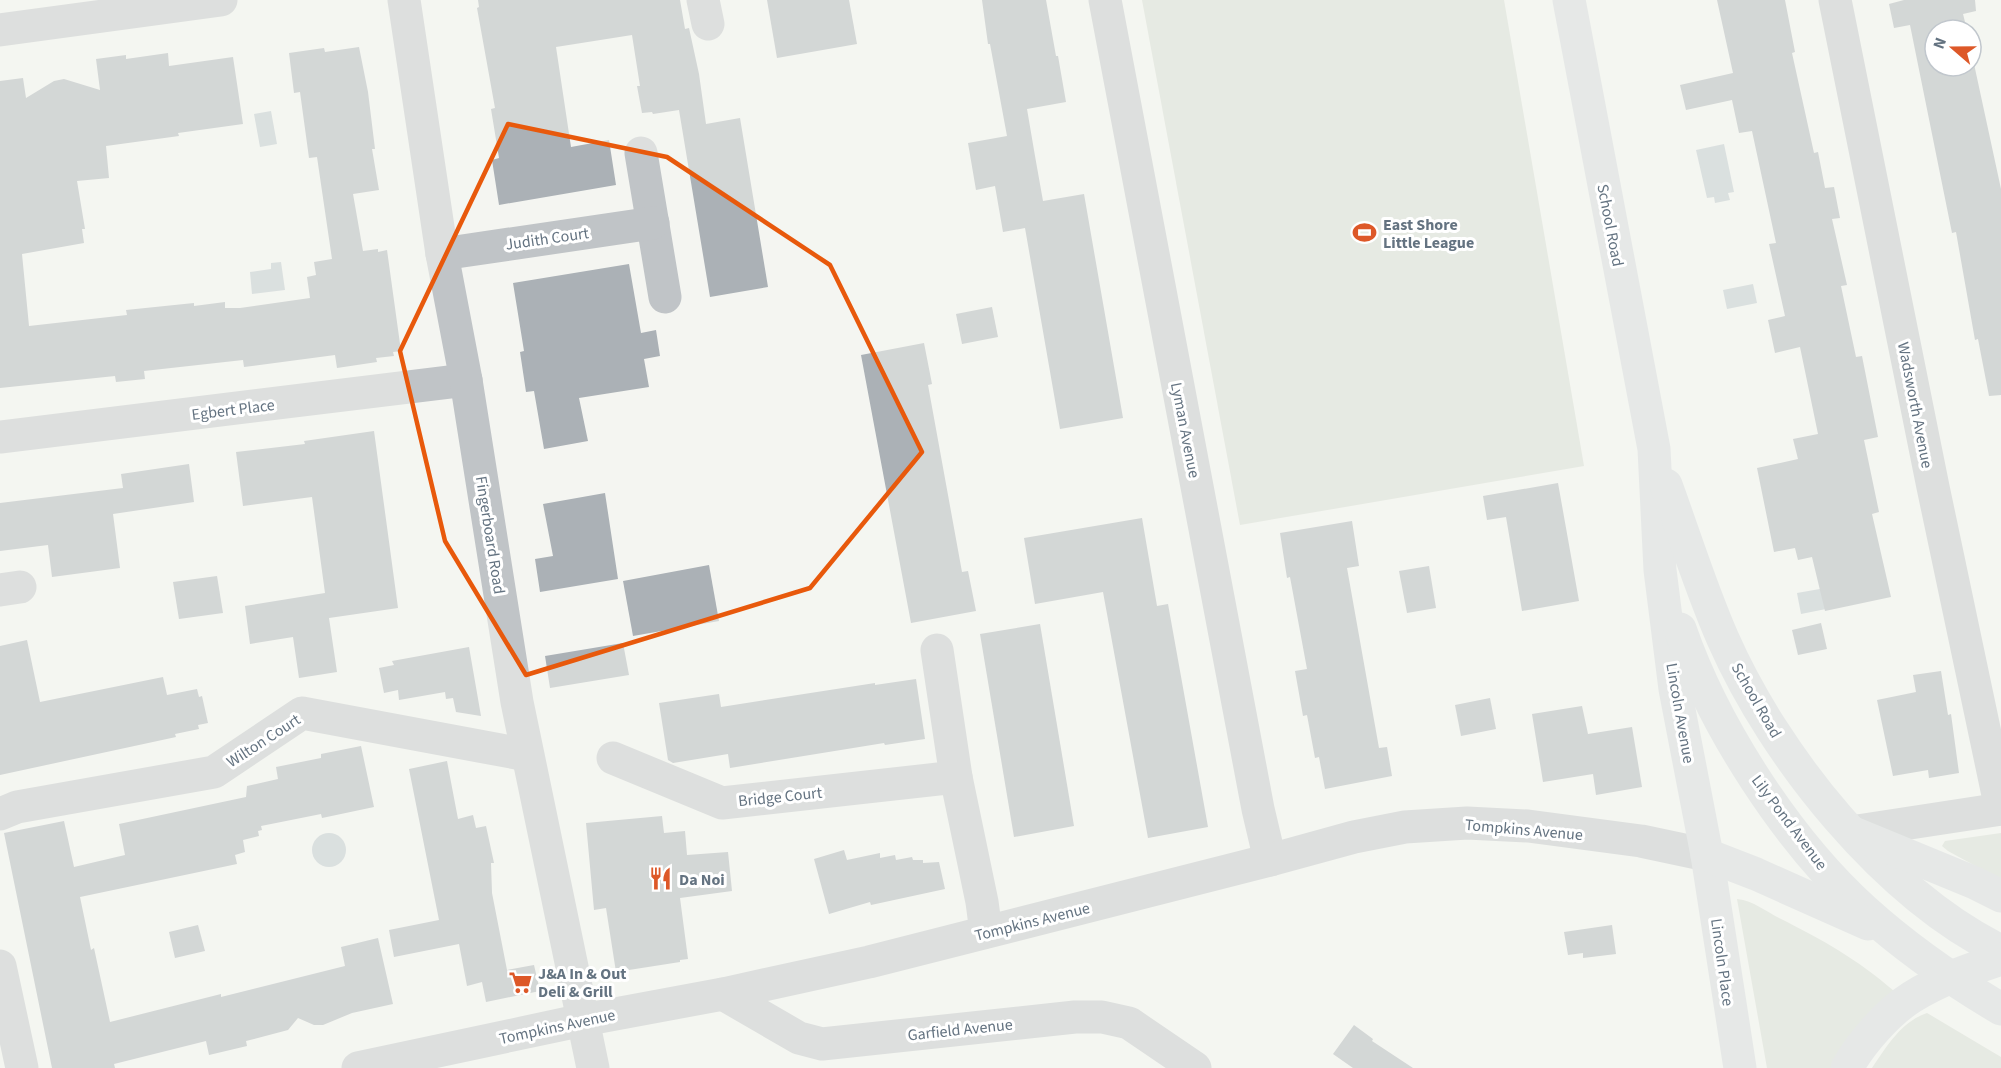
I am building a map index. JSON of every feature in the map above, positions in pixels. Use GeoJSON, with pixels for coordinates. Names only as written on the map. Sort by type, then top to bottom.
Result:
{"type":"FeatureCollection","features":[{"type":"Feature","properties":{"kind":"main road","name":"School Road"},"geometry":{"type":"LineString","coordinates":[[1569,0],[1654,449],[1660,570]]}},
{"type":"Feature","properties":{"kind":"main road","name":"School Road"},"geometry":{"type":"LineString","coordinates":[[1654,449],[1709,603],[1724,640],[1743,677],[1787,751],[1851,832]]}},
{"type":"Feature","properties":{"kind":"main road","name":"Lincoln Avenue"},"geometry":{"type":"LineString","coordinates":[[1660,570],[1675,689],[1707,855]]}},
{"type":"Feature","properties":{"kind":"main road","name":"Lily Pond Avenue"},"geometry":{"type":"LineString","coordinates":[[1660,570],[1684,641],[1719,716],[1762,788],[1808,850],[1837,883],[1895,937],[1950,978],[2001,1009]]}},
{"type":"Feature","properties":{"kind":"main road"},"geometry":{"type":"LineString","coordinates":[[1851,832],[2001,896]]}},
{"type":"Feature","properties":{"kind":"main road"},"geometry":{"type":"LineString","coordinates":[[1851,832],[1930,907],[1978,940],[2001,951]]}},
{"type":"Feature","properties":{"kind":"main road"},"geometry":{"type":"LineString","coordinates":[[1707,855],[1756,874],[1895,937]]}},
{"type":"Feature","properties":{"kind":"main road","name":"Lincoln Place"},"geometry":{"type":"LineString","coordinates":[[1707,855],[1740,1068]]}},
{"type":"Feature","properties":{"kind":"main road"},"geometry":{"type":"LineString","coordinates":[[1847,1068],[1868,1039],[1911,997],[1950,978],[2001,959]]}},
{"type":"Feature","properties":{"kind":"street"},"geometry":{"type":"LineString","coordinates":[[0,30],[221,0]]}},
{"type":"Feature","properties":{"kind":"street","name":"Fingerboard Road"},"geometry":{"type":"LineString","coordinates":[[404,0],[442,254],[466,380],[527,755],[593,1068]]}},
{"type":"Feature","properties":{"kind":"street","name":"Lyman Avenue"},"geometry":{"type":"LineString","coordinates":[[1105,0],[1268,853]]}},
{"type":"Feature","properties":{"kind":"street","name":"Wadsworth Avenue"},"geometry":{"type":"LineString","coordinates":[[1835,0],[1928,464],[2001,809]]}},
{"type":"Feature","properties":{"kind":"street"},"geometry":{"type":"LineString","coordinates":[[641,153],[665,297]]}},
{"type":"Feature","properties":{"kind":"street","name":"Judith Court"},"geometry":{"type":"LineString","coordinates":[[442,254],[653,223]]}},
{"type":"Feature","properties":{"kind":"street","name":"Egbert Place"},"geometry":{"type":"LineString","coordinates":[[0,437],[466,380]]}},
{"type":"Feature","properties":{"kind":"street"},"geometry":{"type":"LineString","coordinates":[[937,650],[956,777],[986,932]]}},
{"type":"Feature","properties":{"kind":"street","name":"Wilton Court"},"geometry":{"type":"LineString","coordinates":[[0,814],[17,807],[214,772],[302,713],[527,755]]}},
{"type":"Feature","properties":{"kind":"street","name":"Bridge Court"},"geometry":{"type":"LineString","coordinates":[[613,758],[722,802],[956,777]]}},
{"type":"Feature","properties":{"kind":"street"},"geometry":{"type":"LineString","coordinates":[[1851,832],[2001,809]]}},
{"type":"Feature","properties":{"kind":"street","name":"Tompkins Avenue"},"geometry":{"type":"LineString","coordinates":[[367,1067],[869,962],[1165,887],[1268,853],[1303,851],[1380,831],[1405,827],[1467,823],[1560,830],[1641,841],[1707,855]]}},
{"type":"Feature","properties":{"kind":"street"},"geometry":{"type":"LineString","coordinates":[[0,966],[22,1068]]}},
{"type":"Feature","properties":{"kind":"street","name":"Garfield Avenue"},"geometry":{"type":"LineString","coordinates":[[723,994],[799,1038],[822,1044],[1075,1017],[1102,1017],[1129,1023],[1195,1068]]}},
{"type":"Feature","properties":{"kind":"highlighted area"},"geometry":{"type":"Polygon","coordinates":[[[508,124],[667,157],[830,265],[922,452],[810,588],[526,675],[445,541],[400,351],[508,124]]]}},
{"type":"Feature","properties":{"kind":"shaded area","name":"East Shore Little League"},"geometry":{"type":"Polygon","coordinates":[[[1142,0],[1504,0],[1584,466],[1240,525],[1142,0]]]}},
{"type":"Feature","properties":{"kind":"shaded area"},"geometry":{"type":"Polygon","coordinates":[[[271,111],[277,144],[260,147],[254,114],[271,111]]]}},
{"type":"Feature","properties":{"kind":"shaded area"},"geometry":{"type":"Polygon","coordinates":[[[1724,144],[1734,192],[1728,193],[1730,200],[1715,203],[1714,197],[1707,198],[1696,150],[1724,144]]]}},
{"type":"Feature","properties":{"kind":"shaded area"},"geometry":{"type":"Polygon","coordinates":[[[281,262],[285,290],[252,294],[250,272],[271,269],[271,263],[281,262]]]}},
{"type":"Feature","properties":{"kind":"shaded area"},"geometry":{"type":"Polygon","coordinates":[[[1753,284],[1757,303],[1727,309],[1723,290],[1753,284]]]}},
{"type":"Feature","properties":{"kind":"shaded area"},"geometry":{"type":"Polygon","coordinates":[[[1837,586],[1841,606],[1801,614],[1797,593],[1837,586]]]}},
{"type":"Feature","properties":{"kind":"shaded area"},"geometry":{"type":"Polygon","coordinates":[[[329,833],[341,838],[346,850],[341,862],[329,867],[317,862],[312,850],[317,838],[329,833]]]}},
{"type":"Feature","properties":{"kind":"shaded area"},"geometry":{"type":"Polygon","coordinates":[[[2001,833],[2001,880],[1942,846],[1945,841],[2001,833]]]}},
{"type":"Feature","properties":{"kind":"shaded area"},"geometry":{"type":"Polygon","coordinates":[[[1737,899],[1754,904],[1825,942],[1867,969],[1894,991],[1832,1068],[1767,1068],[1737,899]]]}},
{"type":"Feature","properties":{"kind":"shaded area"},"geometry":{"type":"Polygon","coordinates":[[[1927,1013],[2001,1057],[2001,1068],[1872,1068],[1902,1029],[1927,1013]]]}},
{"type":"Feature","properties":{"kind":"building"},"geometry":{"type":"Polygon","coordinates":[[[478,0],[680,0],[685,29],[689,28],[699,74],[706,124],[740,118],[768,287],[710,297],[679,110],[653,114],[652,112],[642,113],[632,35],[556,47],[571,147],[609,140],[616,185],[499,205],[492,160],[499,158],[491,109],[495,108],[477,8],[479,7],[478,0]]]}},
{"type":"Feature","properties":{"kind":"building"},"geometry":{"type":"Polygon","coordinates":[[[767,0],[849,0],[857,44],[777,58],[767,0]]]}},
{"type":"Feature","properties":{"kind":"building"},"geometry":{"type":"Polygon","coordinates":[[[982,0],[1046,0],[1066,102],[1027,109],[1043,201],[1084,194],[1123,418],[1060,429],[1025,228],[1003,232],[995,186],[976,190],[968,143],[1007,136],[990,44],[988,44],[982,0]]]}},
{"type":"Feature","properties":{"kind":"building"},"geometry":{"type":"Polygon","coordinates":[[[1717,0],[1785,0],[1795,52],[1792,53],[1814,153],[1818,152],[1825,188],[1834,187],[1840,218],[1832,219],[1847,285],[1841,286],[1856,357],[1862,356],[1878,437],[1864,440],[1879,512],[1872,514],[1891,597],[1825,611],[1812,557],[1798,560],[1795,548],[1774,552],[1757,468],[1798,459],[1793,439],[1818,434],[1800,347],[1775,353],[1768,320],[1785,316],[1769,244],[1776,243],[1752,131],[1739,133],[1732,100],[1686,110],[1680,85],[1733,73],[1717,0]]]}},
{"type":"Feature","properties":{"kind":"building"},"geometry":{"type":"Polygon","coordinates":[[[1904,0],[1975,0],[1976,11],[1963,14],[1964,18],[1923,18],[1923,78],[1977,78],[2001,189],[2001,395],[1989,396],[1978,339],[1975,340],[1956,232],[1952,233],[1910,25],[1894,28],[1889,4],[1904,0]]]}},
{"type":"Feature","properties":{"kind":"building"},"geometry":{"type":"Polygon","coordinates":[[[359,47],[368,92],[375,149],[372,149],[379,190],[353,194],[363,251],[387,250],[401,351],[393,352],[394,356],[376,358],[377,362],[337,368],[335,355],[244,367],[243,360],[144,371],[145,379],[116,382],[115,376],[0,388],[0,81],[23,78],[26,98],[54,81],[64,79],[100,90],[96,59],[126,55],[126,59],[168,53],[169,66],[233,57],[243,124],[106,146],[109,178],[77,181],[85,229],[82,229],[84,243],[22,254],[29,326],[127,315],[126,310],[194,303],[194,306],[225,302],[225,308],[240,308],[310,298],[307,277],[316,275],[314,262],[332,259],[317,157],[309,158],[300,92],[294,93],[289,53],[324,48],[325,52],[359,47]]]}},
{"type":"Feature","properties":{"kind":"building"},"geometry":{"type":"Polygon","coordinates":[[[629,264],[641,333],[656,330],[660,356],[644,359],[649,387],[579,398],[588,441],[544,449],[534,391],[526,392],[520,352],[524,351],[513,283],[629,264]]]}},
{"type":"Feature","properties":{"kind":"building"},"geometry":{"type":"Polygon","coordinates":[[[992,307],[998,337],[962,344],[956,314],[992,307]]]}},
{"type":"Feature","properties":{"kind":"building"},"geometry":{"type":"Polygon","coordinates":[[[924,343],[932,384],[928,385],[962,572],[968,571],[976,611],[911,623],[861,355],[924,343]]]}},
{"type":"Feature","properties":{"kind":"building"},"geometry":{"type":"Polygon","coordinates":[[[374,431],[398,608],[329,618],[337,672],[299,678],[293,637],[250,644],[245,606],[325,593],[312,497],[243,506],[236,452],[305,444],[304,441],[374,431]]]}},
{"type":"Feature","properties":{"kind":"building"},"geometry":{"type":"Polygon","coordinates":[[[189,464],[194,502],[113,514],[120,568],[52,577],[48,545],[0,551],[0,503],[123,488],[121,474],[189,464]]]}},
{"type":"Feature","properties":{"kind":"building"},"geometry":{"type":"Polygon","coordinates":[[[1558,483],[1579,601],[1522,611],[1506,517],[1487,520],[1483,496],[1558,483]]]}},
{"type":"Feature","properties":{"kind":"building"},"geometry":{"type":"Polygon","coordinates":[[[605,493],[618,579],[540,592],[535,559],[553,556],[543,504],[605,493]]]}},
{"type":"Feature","properties":{"kind":"building"},"geometry":{"type":"Polygon","coordinates":[[[1142,518],[1157,606],[1168,604],[1208,827],[1148,838],[1103,592],[1035,604],[1024,538],[1142,518]]]}},
{"type":"Feature","properties":{"kind":"building"},"geometry":{"type":"Polygon","coordinates":[[[1352,521],[1359,566],[1347,568],[1379,748],[1387,747],[1392,776],[1325,789],[1319,757],[1315,758],[1307,715],[1303,716],[1295,671],[1307,669],[1290,577],[1287,578],[1280,533],[1352,521]]]}},
{"type":"Feature","properties":{"kind":"building"},"geometry":{"type":"Polygon","coordinates":[[[709,565],[719,621],[633,636],[623,581],[709,565]]]}},
{"type":"Feature","properties":{"kind":"building"},"geometry":{"type":"Polygon","coordinates":[[[1429,566],[1436,608],[1407,613],[1399,571],[1429,566]]]}},
{"type":"Feature","properties":{"kind":"building"},"geometry":{"type":"Polygon","coordinates":[[[217,576],[223,613],[179,619],[173,582],[217,576]]]}},
{"type":"Feature","properties":{"kind":"building"},"geometry":{"type":"Polygon","coordinates":[[[1821,623],[1827,649],[1798,655],[1792,630],[1821,623]]]}},
{"type":"Feature","properties":{"kind":"building"},"geometry":{"type":"Polygon","coordinates":[[[1040,624],[1074,826],[1014,837],[980,634],[1040,624]]]}},
{"type":"Feature","properties":{"kind":"building"},"geometry":{"type":"Polygon","coordinates":[[[27,640],[40,702],[163,677],[167,695],[197,689],[199,697],[202,696],[208,723],[198,725],[199,729],[175,734],[176,737],[0,775],[0,646],[27,640]]]}},
{"type":"Feature","properties":{"kind":"building"},"geometry":{"type":"Polygon","coordinates":[[[623,643],[629,675],[550,688],[545,656],[623,643]]]}},
{"type":"Feature","properties":{"kind":"building"},"geometry":{"type":"Polygon","coordinates":[[[469,647],[481,716],[456,712],[453,698],[446,699],[445,692],[399,700],[398,690],[384,693],[379,668],[394,665],[392,661],[469,647]]]}},
{"type":"Feature","properties":{"kind":"building"},"geometry":{"type":"Polygon","coordinates":[[[1941,671],[1948,715],[1951,714],[1959,773],[1929,778],[1928,770],[1893,776],[1877,700],[1916,692],[1913,675],[1941,671]]]}},
{"type":"Feature","properties":{"kind":"building"},"geometry":{"type":"Polygon","coordinates":[[[916,679],[925,739],[885,745],[884,743],[730,768],[728,754],[673,763],[668,760],[659,703],[719,694],[721,707],[875,683],[875,685],[916,679]]]}},
{"type":"Feature","properties":{"kind":"building"},"geometry":{"type":"Polygon","coordinates":[[[1490,698],[1496,729],[1461,736],[1455,705],[1490,698]]]}},
{"type":"Feature","properties":{"kind":"building"},"geometry":{"type":"Polygon","coordinates":[[[1582,706],[1588,734],[1632,727],[1642,787],[1596,795],[1593,774],[1543,782],[1532,714],[1582,706]]]}},
{"type":"Feature","properties":{"kind":"building"},"geometry":{"type":"Polygon","coordinates":[[[361,746],[374,807],[322,818],[321,814],[261,826],[262,830],[258,831],[259,836],[243,840],[245,852],[235,855],[237,864],[80,897],[110,1022],[345,966],[341,947],[378,938],[393,1004],[352,1013],[323,1025],[314,1025],[298,1018],[288,1030],[246,1041],[247,1046],[209,1055],[206,1041],[114,1064],[115,1068],[52,1068],[4,833],[64,821],[74,867],[125,855],[119,824],[246,797],[247,786],[278,779],[276,767],[321,758],[321,754],[361,746]]]}},
{"type":"Feature","properties":{"kind":"building"},"geometry":{"type":"Polygon","coordinates":[[[447,761],[458,819],[473,815],[476,828],[486,826],[494,863],[491,863],[492,893],[507,970],[534,965],[540,991],[486,1002],[482,982],[467,986],[459,944],[394,957],[389,930],[439,920],[409,769],[447,761]]]}},
{"type":"Feature","properties":{"kind":"building"},"geometry":{"type":"Polygon","coordinates":[[[662,816],[664,833],[685,831],[687,855],[728,852],[732,891],[680,898],[688,959],[616,972],[606,908],[594,910],[586,823],[662,816]]]}},
{"type":"Feature","properties":{"kind":"building"},"geometry":{"type":"Polygon","coordinates":[[[844,850],[847,860],[880,853],[880,858],[895,855],[896,860],[912,857],[913,860],[923,860],[923,863],[939,862],[945,889],[871,905],[870,902],[829,914],[814,859],[844,850]]]}},
{"type":"Feature","properties":{"kind":"building"},"geometry":{"type":"Polygon","coordinates":[[[198,925],[205,951],[175,958],[169,932],[198,925]]]}},
{"type":"Feature","properties":{"kind":"building"},"geometry":{"type":"Polygon","coordinates":[[[1612,925],[1616,954],[1583,958],[1583,953],[1568,955],[1564,932],[1612,925]]]}},
{"type":"Feature","properties":{"kind":"building"},"geometry":{"type":"Polygon","coordinates":[[[1354,1025],[1373,1039],[1372,1041],[1413,1068],[1353,1068],[1333,1054],[1354,1025]]]}},
{"type":"Feature","properties":{"kind":"place","name":"East Shore Little League"},"geometry":{"type":"Point","coordinates":[1365,233]}},
{"type":"Feature","properties":{"kind":"place","name":"Da Noi"},"geometry":{"type":"Point","coordinates":[661,879]}},
{"type":"Feature","properties":{"kind":"place","name":"J&A In & Out Deli & Grill"},"geometry":{"type":"Point","coordinates":[520,982]}}]}
